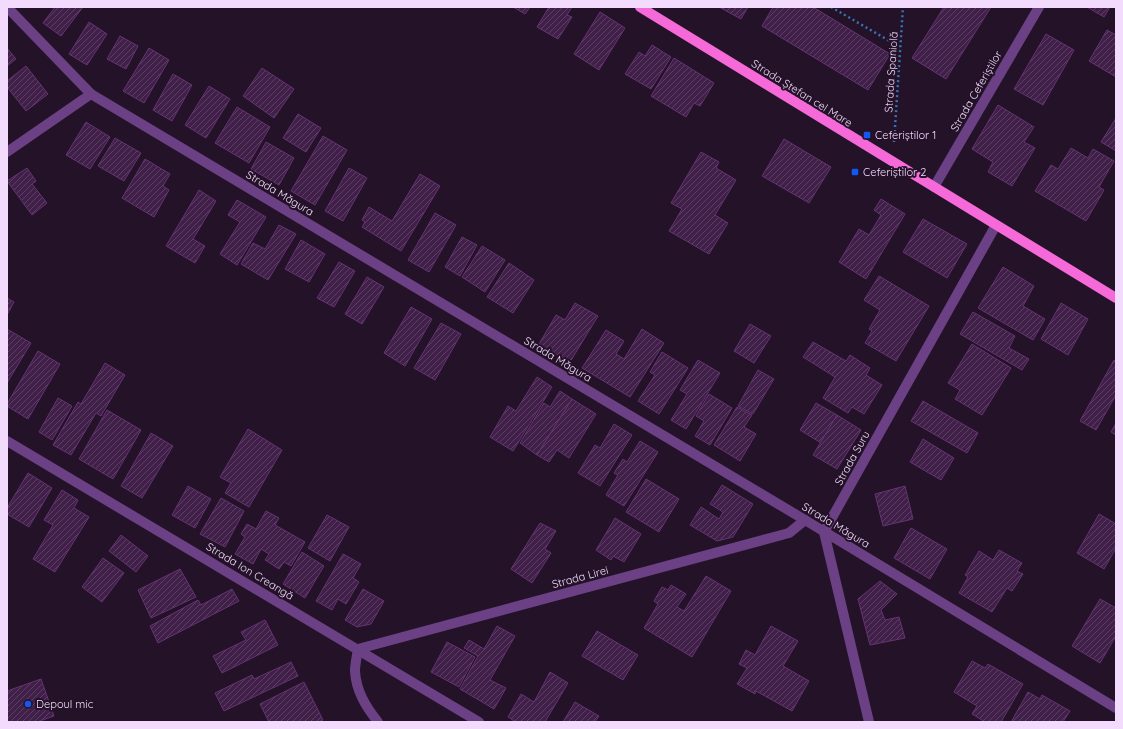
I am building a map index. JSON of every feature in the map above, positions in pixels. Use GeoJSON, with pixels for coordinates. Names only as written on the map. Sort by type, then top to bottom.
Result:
{"type":"FeatureCollection","features":[{"type":"Feature","properties":{"kind":"main road","name":"Strada Ștefan cel Mare"},"geometry":{"type":"LineString","coordinates":[[640,7],[1116,298]]}},
{"type":"Feature","properties":{"kind":"street","name":"Strada Măgura"},"geometry":{"type":"LineString","coordinates":[[7,7],[91,94],[805,520],[1116,708]]}},
{"type":"Feature","properties":{"kind":"street","name":"Strada Ceferiștilor"},"geometry":{"type":"LineString","coordinates":[[934,187],[1039,7]]}},
{"type":"Feature","properties":{"kind":"street"},"geometry":{"type":"LineString","coordinates":[[7,152],[91,94]]}},
{"type":"Feature","properties":{"kind":"street","name":"Strada Suru"},"geometry":{"type":"LineString","coordinates":[[824,532],[996,225]]}},
{"type":"Feature","properties":{"kind":"street","name":"Strada Ion Creangă"},"geometry":{"type":"LineString","coordinates":[[7,441],[479,722]]}},
{"type":"Feature","properties":{"kind":"street","name":"Strada Lirei"},"geometry":{"type":"LineString","coordinates":[[358,649],[789,533],[805,520]]}},
{"type":"Feature","properties":{"kind":"street"},"geometry":{"type":"LineString","coordinates":[[824,532],[869,722]]}},
{"type":"Feature","properties":{"kind":"street"},"geometry":{"type":"LineString","coordinates":[[358,649],[355,671],[358,689],[366,706],[378,722]]}},
{"type":"Feature","properties":{"kind":"path"},"geometry":{"type":"LineString","coordinates":[[831,7],[900,47]]}},
{"type":"Feature","properties":{"kind":"path","name":"Strada Spaniolă"},"geometry":{"type":"LineString","coordinates":[[892,162],[903,7]]}},
{"type":"Feature","properties":{"kind":"building"},"geometry":{"type":"Polygon","coordinates":[[[55,7],[83,7],[61,36],[43,23],[55,7]]]}},
{"type":"Feature","properties":{"kind":"building"},"geometry":{"type":"Polygon","coordinates":[[[513,7],[530,7],[525,14],[513,7]]]}},
{"type":"Feature","properties":{"kind":"building"},"geometry":{"type":"Polygon","coordinates":[[[549,7],[572,7],[567,15],[572,17],[558,39],[537,27],[549,7]]]}},
{"type":"Feature","properties":{"kind":"building"},"geometry":{"type":"Polygon","coordinates":[[[719,7],[748,7],[741,19],[719,7]]]}},
{"type":"Feature","properties":{"kind":"building"},"geometry":{"type":"Polygon","coordinates":[[[773,7],[813,7],[890,54],[868,90],[762,26],[773,7]]]}},
{"type":"Feature","properties":{"kind":"building"},"geometry":{"type":"Polygon","coordinates":[[[944,7],[991,7],[946,79],[912,58],[944,7]]]}},
{"type":"Feature","properties":{"kind":"building"},"geometry":{"type":"Polygon","coordinates":[[[1087,7],[1110,7],[1104,17],[1087,7]]]}},
{"type":"Feature","properties":{"kind":"building"},"geometry":{"type":"Polygon","coordinates":[[[600,12],[625,28],[599,70],[574,54],[600,12]]]}},
{"type":"Feature","properties":{"kind":"building"},"geometry":{"type":"Polygon","coordinates":[[[89,22],[107,34],[87,65],[69,54],[89,22]]]}},
{"type":"Feature","properties":{"kind":"building"},"geometry":{"type":"Polygon","coordinates":[[[1107,30],[1116,35],[1116,77],[1089,61],[1107,30]]]}},
{"type":"Feature","properties":{"kind":"building"},"geometry":{"type":"Polygon","coordinates":[[[1046,34],[1074,50],[1043,105],[1014,89],[1046,34]]]}},
{"type":"Feature","properties":{"kind":"building"},"geometry":{"type":"Polygon","coordinates":[[[120,36],[138,46],[126,69],[107,59],[120,36]]]}},
{"type":"Feature","properties":{"kind":"building"},"geometry":{"type":"Polygon","coordinates":[[[652,45],[671,57],[651,89],[625,74],[639,52],[645,56],[652,45]]]}},
{"type":"Feature","properties":{"kind":"building"},"geometry":{"type":"Polygon","coordinates":[[[7,48],[16,59],[7,66],[7,48]]]}},
{"type":"Feature","properties":{"kind":"building"},"geometry":{"type":"Polygon","coordinates":[[[149,48],[169,60],[144,103],[123,91],[149,48]]]}},
{"type":"Feature","properties":{"kind":"building"},"geometry":{"type":"Polygon","coordinates":[[[674,58],[714,83],[700,106],[694,103],[686,117],[651,96],[674,58]]]}},
{"type":"Feature","properties":{"kind":"building"},"geometry":{"type":"Polygon","coordinates":[[[26,66],[48,94],[26,111],[7,87],[7,81],[26,66]]]}},
{"type":"Feature","properties":{"kind":"building"},"geometry":{"type":"Polygon","coordinates":[[[262,68],[294,89],[274,118],[243,96],[262,68]]]}},
{"type":"Feature","properties":{"kind":"building"},"geometry":{"type":"Polygon","coordinates":[[[173,74],[192,85],[172,121],[153,110],[173,74]]]}},
{"type":"Feature","properties":{"kind":"building"},"geometry":{"type":"Polygon","coordinates":[[[209,86],[230,99],[206,138],[185,125],[209,86]]]}},
{"type":"Feature","properties":{"kind":"building"},"geometry":{"type":"Polygon","coordinates":[[[998,105],[1034,127],[1024,142],[1035,148],[1012,186],[988,172],[993,162],[972,149],[998,105]]]}},
{"type":"Feature","properties":{"kind":"building"},"geometry":{"type":"Polygon","coordinates":[[[237,107],[270,127],[249,163],[215,143],[237,107]]]}},
{"type":"Feature","properties":{"kind":"building"},"geometry":{"type":"Polygon","coordinates":[[[298,114],[321,128],[306,152],[283,138],[298,114]]]}},
{"type":"Feature","properties":{"kind":"building"},"geometry":{"type":"Polygon","coordinates":[[[1116,118],[1116,151],[1101,142],[1116,118]]]}},
{"type":"Feature","properties":{"kind":"building"},"geometry":{"type":"Polygon","coordinates":[[[86,122],[110,137],[90,169],[66,155],[86,122]]]}},
{"type":"Feature","properties":{"kind":"building"},"geometry":{"type":"Polygon","coordinates":[[[323,136],[347,150],[315,205],[291,191],[323,136]]]}},
{"type":"Feature","properties":{"kind":"building"},"geometry":{"type":"Polygon","coordinates":[[[115,138],[141,153],[124,181],[98,166],[115,138]]]}},
{"type":"Feature","properties":{"kind":"building"},"geometry":{"type":"Polygon","coordinates":[[[784,139],[831,167],[809,203],[762,176],[784,139]]]}},
{"type":"Feature","properties":{"kind":"building"},"geometry":{"type":"Polygon","coordinates":[[[266,142],[294,158],[279,185],[251,169],[266,142]]]}},
{"type":"Feature","properties":{"kind":"building"},"geometry":{"type":"Polygon","coordinates":[[[1071,148],[1088,158],[1093,149],[1114,161],[1099,187],[1104,190],[1086,221],[1035,191],[1051,165],[1058,169],[1071,148]]]}},
{"type":"Feature","properties":{"kind":"building"},"geometry":{"type":"Polygon","coordinates":[[[701,152],[719,162],[716,168],[736,180],[715,215],[728,223],[709,254],[669,231],[682,209],[671,203],[701,152]]]}},
{"type":"Feature","properties":{"kind":"building"},"geometry":{"type":"Polygon","coordinates":[[[145,159],[170,174],[163,186],[169,190],[154,217],[122,198],[145,159]]]}},
{"type":"Feature","properties":{"kind":"building"},"geometry":{"type":"Polygon","coordinates":[[[27,168],[36,181],[32,184],[47,203],[32,215],[7,181],[27,168]]]}},
{"type":"Feature","properties":{"kind":"building"},"geometry":{"type":"Polygon","coordinates":[[[349,168],[367,178],[343,221],[325,211],[349,168]]]}},
{"type":"Feature","properties":{"kind":"building"},"geometry":{"type":"Polygon","coordinates":[[[420,174],[440,186],[401,251],[362,227],[365,222],[362,220],[369,207],[392,221],[420,174]]]}},
{"type":"Feature","properties":{"kind":"building"},"geometry":{"type":"Polygon","coordinates":[[[199,190],[216,201],[193,239],[205,246],[195,263],[166,246],[199,190]]]}},
{"type":"Feature","properties":{"kind":"building"},"geometry":{"type":"Polygon","coordinates":[[[881,199],[905,214],[866,279],[839,262],[859,229],[869,235],[881,215],[874,210],[881,199]]]}},
{"type":"Feature","properties":{"kind":"building"},"geometry":{"type":"Polygon","coordinates":[[[237,200],[266,217],[237,265],[220,254],[240,222],[228,215],[237,200]]]}},
{"type":"Feature","properties":{"kind":"building"},"geometry":{"type":"Polygon","coordinates":[[[435,213],[456,225],[429,272],[408,260],[435,213]]]}},
{"type":"Feature","properties":{"kind":"building"},"geometry":{"type":"Polygon","coordinates":[[[923,219],[967,244],[947,278],[903,252],[923,219]]]}},
{"type":"Feature","properties":{"kind":"building"},"geometry":{"type":"Polygon","coordinates":[[[279,225],[296,234],[268,280],[241,264],[253,243],[265,249],[279,225]]]}},
{"type":"Feature","properties":{"kind":"building"},"geometry":{"type":"Polygon","coordinates":[[[462,237],[477,245],[460,276],[445,267],[462,237]]]}},
{"type":"Feature","properties":{"kind":"building"},"geometry":{"type":"Polygon","coordinates":[[[301,240],[325,254],[309,282],[285,269],[301,240]]]}},
{"type":"Feature","properties":{"kind":"building"},"geometry":{"type":"Polygon","coordinates":[[[482,246],[505,260],[485,292],[462,277],[482,246]]]}},
{"type":"Feature","properties":{"kind":"building"},"geometry":{"type":"Polygon","coordinates":[[[339,262],[355,271],[334,307],[317,298],[339,262]]]}},
{"type":"Feature","properties":{"kind":"building"},"geometry":{"type":"Polygon","coordinates":[[[509,263],[534,280],[513,313],[487,297],[509,263]]]}},
{"type":"Feature","properties":{"kind":"building"},"geometry":{"type":"Polygon","coordinates":[[[1003,267],[1034,286],[1023,306],[1045,319],[1033,340],[978,308],[1003,267]]]}},
{"type":"Feature","properties":{"kind":"building"},"geometry":{"type":"Polygon","coordinates":[[[879,276],[929,306],[896,361],[865,343],[872,331],[869,329],[880,310],[864,300],[879,276]]]}},
{"type":"Feature","properties":{"kind":"building"},"geometry":{"type":"Polygon","coordinates":[[[367,277],[384,287],[362,324],[345,314],[367,277]]]}},
{"type":"Feature","properties":{"kind":"building"},"geometry":{"type":"Polygon","coordinates":[[[7,298],[14,302],[7,315],[7,298]]]}},
{"type":"Feature","properties":{"kind":"building"},"geometry":{"type":"Polygon","coordinates":[[[575,303],[598,316],[570,362],[539,344],[556,315],[565,320],[575,303]]]}},
{"type":"Feature","properties":{"kind":"building"},"geometry":{"type":"Polygon","coordinates":[[[1061,303],[1088,319],[1068,355],[1041,339],[1061,303]]]}},
{"type":"Feature","properties":{"kind":"building"},"geometry":{"type":"Polygon","coordinates":[[[411,307],[432,319],[405,366],[384,353],[411,307]]]}},
{"type":"Feature","properties":{"kind":"building"},"geometry":{"type":"Polygon","coordinates":[[[973,312],[1015,336],[1009,348],[1029,359],[1022,370],[960,334],[973,312]]]}},
{"type":"Feature","properties":{"kind":"building"},"geometry":{"type":"Polygon","coordinates":[[[441,323],[461,334],[435,380],[414,368],[441,323]]]}},
{"type":"Feature","properties":{"kind":"building"},"geometry":{"type":"Polygon","coordinates":[[[750,324],[771,336],[754,363],[734,351],[750,324]]]}},
{"type":"Feature","properties":{"kind":"building"},"geometry":{"type":"Polygon","coordinates":[[[7,329],[31,343],[7,383],[7,329]]]}},
{"type":"Feature","properties":{"kind":"building"},"geometry":{"type":"Polygon","coordinates":[[[642,329],[664,343],[630,397],[582,368],[606,330],[624,341],[616,354],[624,359],[642,329]]]}},
{"type":"Feature","properties":{"kind":"building"},"geometry":{"type":"Polygon","coordinates":[[[813,342],[846,361],[850,355],[870,368],[866,375],[882,385],[864,414],[852,407],[848,413],[823,398],[835,377],[803,357],[813,342]]]}},
{"type":"Feature","properties":{"kind":"building"},"geometry":{"type":"Polygon","coordinates":[[[972,344],[1011,368],[982,415],[955,399],[960,390],[948,383],[972,344]]]}},
{"type":"Feature","properties":{"kind":"building"},"geometry":{"type":"Polygon","coordinates":[[[38,351],[60,364],[28,419],[7,406],[7,404],[38,351]]]}},
{"type":"Feature","properties":{"kind":"building"},"geometry":{"type":"Polygon","coordinates":[[[662,352],[688,368],[659,414],[638,401],[655,375],[650,372],[662,352]]]}},
{"type":"Feature","properties":{"kind":"building"},"geometry":{"type":"Polygon","coordinates":[[[698,360],[720,373],[686,429],[671,420],[687,394],[680,390],[698,360]]]}},
{"type":"Feature","properties":{"kind":"building"},"geometry":{"type":"Polygon","coordinates":[[[1114,360],[1116,361],[1116,395],[1096,430],[1080,421],[1114,360]]]}},
{"type":"Feature","properties":{"kind":"building"},"geometry":{"type":"Polygon","coordinates":[[[105,363],[125,375],[101,416],[96,413],[71,455],[53,445],[78,402],[81,404],[105,363]]]}},
{"type":"Feature","properties":{"kind":"building"},"geometry":{"type":"Polygon","coordinates":[[[758,370],[774,379],[753,414],[738,406],[758,370]]]}},
{"type":"Feature","properties":{"kind":"building"},"geometry":{"type":"Polygon","coordinates":[[[537,377],[552,387],[513,451],[490,437],[508,406],[516,411],[537,377]]]}},
{"type":"Feature","properties":{"kind":"building"},"geometry":{"type":"Polygon","coordinates":[[[560,391],[572,399],[537,455],[520,443],[544,403],[550,407],[560,391]]]}},
{"type":"Feature","properties":{"kind":"building"},"geometry":{"type":"Polygon","coordinates":[[[709,394],[732,408],[710,445],[695,436],[704,421],[696,416],[709,394]]]}},
{"type":"Feature","properties":{"kind":"building"},"geometry":{"type":"Polygon","coordinates":[[[58,398],[72,406],[52,440],[39,432],[58,398]]]}},
{"type":"Feature","properties":{"kind":"building"},"geometry":{"type":"Polygon","coordinates":[[[572,399],[596,414],[569,458],[557,450],[549,462],[537,455],[572,399]]]}},
{"type":"Feature","properties":{"kind":"building"},"geometry":{"type":"Polygon","coordinates":[[[923,401],[978,433],[967,453],[911,421],[923,401]]]}},
{"type":"Feature","properties":{"kind":"building"},"geometry":{"type":"Polygon","coordinates":[[[816,403],[837,415],[821,443],[800,430],[816,403]]]}},
{"type":"Feature","properties":{"kind":"building"},"geometry":{"type":"Polygon","coordinates":[[[737,407],[752,415],[744,427],[756,434],[740,461],[714,445],[737,407]]]}},
{"type":"Feature","properties":{"kind":"building"},"geometry":{"type":"Polygon","coordinates":[[[107,410],[141,430],[113,479],[79,459],[107,410]]]}},
{"type":"Feature","properties":{"kind":"building"},"geometry":{"type":"Polygon","coordinates":[[[837,415],[861,430],[837,469],[813,455],[837,415]]]}},
{"type":"Feature","properties":{"kind":"building"},"geometry":{"type":"Polygon","coordinates":[[[1116,423],[1116,435],[1111,432],[1116,423]]]}},
{"type":"Feature","properties":{"kind":"building"},"geometry":{"type":"Polygon","coordinates":[[[614,424],[632,435],[600,486],[578,473],[595,445],[600,448],[614,424]]]}},
{"type":"Feature","properties":{"kind":"building"},"geometry":{"type":"Polygon","coordinates":[[[248,429],[282,450],[249,507],[225,493],[231,483],[220,477],[248,429]]]}},
{"type":"Feature","properties":{"kind":"building"},"geometry":{"type":"Polygon","coordinates":[[[151,433],[173,446],[142,498],[121,486],[151,433]]]}},
{"type":"Feature","properties":{"kind":"building"},"geometry":{"type":"Polygon","coordinates":[[[923,439],[954,458],[941,480],[910,462],[923,439]]]}},
{"type":"Feature","properties":{"kind":"building"},"geometry":{"type":"Polygon","coordinates":[[[640,441],[658,452],[624,506],[606,495],[618,475],[614,473],[623,459],[627,462],[640,441]]]}},
{"type":"Feature","properties":{"kind":"building"},"geometry":{"type":"Polygon","coordinates":[[[28,473],[52,488],[29,527],[7,514],[7,508],[28,473]]]}},
{"type":"Feature","properties":{"kind":"building"},"geometry":{"type":"Polygon","coordinates":[[[646,479],[679,499],[659,532],[626,512],[646,479]]]}},
{"type":"Feature","properties":{"kind":"building"},"geometry":{"type":"Polygon","coordinates":[[[722,485],[753,504],[733,537],[717,541],[690,525],[701,507],[719,519],[723,512],[710,504],[722,485]]]}},
{"type":"Feature","properties":{"kind":"building"},"geometry":{"type":"Polygon","coordinates":[[[188,486],[211,499],[195,528],[172,515],[188,486]]]}},
{"type":"Feature","properties":{"kind":"building"},"geometry":{"type":"Polygon","coordinates":[[[905,486],[913,519],[883,526],[875,494],[905,486]]]}},
{"type":"Feature","properties":{"kind":"building"},"geometry":{"type":"Polygon","coordinates":[[[62,490],[78,500],[74,508],[89,517],[55,572],[33,559],[53,525],[44,520],[62,490]]]}},
{"type":"Feature","properties":{"kind":"building"},"geometry":{"type":"Polygon","coordinates":[[[221,498],[244,511],[225,547],[200,534],[221,498]]]}},
{"type":"Feature","properties":{"kind":"building"},"geometry":{"type":"Polygon","coordinates":[[[266,511],[279,518],[275,525],[305,542],[291,566],[284,562],[279,569],[265,560],[269,554],[261,549],[253,564],[235,554],[245,537],[241,534],[247,524],[256,529],[266,511]]]}},
{"type":"Feature","properties":{"kind":"building"},"geometry":{"type":"Polygon","coordinates":[[[1099,514],[1116,524],[1116,548],[1104,569],[1077,553],[1099,514]]]}},
{"type":"Feature","properties":{"kind":"building"},"geometry":{"type":"Polygon","coordinates":[[[327,515],[349,527],[330,561],[308,548],[327,515]]]}},
{"type":"Feature","properties":{"kind":"building"},"geometry":{"type":"Polygon","coordinates":[[[615,518],[641,534],[624,562],[613,556],[611,560],[596,550],[615,518]]]}},
{"type":"Feature","properties":{"kind":"building"},"geometry":{"type":"Polygon","coordinates":[[[540,523],[556,531],[545,549],[551,553],[532,583],[511,569],[540,523]]]}},
{"type":"Feature","properties":{"kind":"building"},"geometry":{"type":"Polygon","coordinates":[[[911,528],[947,549],[930,579],[894,558],[911,528]]]}},
{"type":"Feature","properties":{"kind":"building"},"geometry":{"type":"Polygon","coordinates":[[[121,535],[148,556],[136,572],[109,551],[121,535]]]}},
{"type":"Feature","properties":{"kind":"building"},"geometry":{"type":"Polygon","coordinates":[[[999,550],[1022,563],[1017,571],[1023,574],[1012,591],[1007,588],[992,612],[959,593],[968,577],[965,575],[979,551],[993,560],[999,550]]]}},
{"type":"Feature","properties":{"kind":"building"},"geometry":{"type":"Polygon","coordinates":[[[302,552],[324,566],[305,598],[283,584],[302,552]]]}},
{"type":"Feature","properties":{"kind":"building"},"geometry":{"type":"Polygon","coordinates":[[[343,554],[361,564],[353,578],[359,582],[346,604],[338,599],[332,610],[316,601],[343,554]]]}},
{"type":"Feature","properties":{"kind":"building"},"geometry":{"type":"Polygon","coordinates":[[[103,558],[124,573],[102,602],[82,587],[103,558]]]}},
{"type":"Feature","properties":{"kind":"building"},"geometry":{"type":"Polygon","coordinates":[[[180,569],[196,597],[151,618],[138,590],[180,569]]]}},
{"type":"Feature","properties":{"kind":"building"},"geometry":{"type":"Polygon","coordinates":[[[706,576],[731,591],[692,657],[644,628],[658,604],[654,601],[662,587],[668,590],[671,585],[686,594],[677,607],[684,611],[706,576]]]}},
{"type":"Feature","properties":{"kind":"building"},"geometry":{"type":"Polygon","coordinates":[[[880,581],[897,594],[881,610],[885,620],[899,617],[905,638],[870,645],[858,599],[880,581]]]}},
{"type":"Feature","properties":{"kind":"building"},"geometry":{"type":"Polygon","coordinates":[[[232,589],[239,601],[158,643],[150,626],[198,600],[201,605],[232,589]]]}},
{"type":"Feature","properties":{"kind":"building"},"geometry":{"type":"Polygon","coordinates":[[[363,589],[384,601],[371,624],[357,627],[345,620],[363,589]]]}},
{"type":"Feature","properties":{"kind":"building"},"geometry":{"type":"Polygon","coordinates":[[[1100,599],[1116,608],[1116,636],[1100,663],[1072,646],[1100,599]]]}},
{"type":"Feature","properties":{"kind":"building"},"geometry":{"type":"Polygon","coordinates":[[[265,620],[278,645],[222,673],[213,656],[246,640],[241,632],[265,620]]]}},
{"type":"Feature","properties":{"kind":"building"},"geometry":{"type":"Polygon","coordinates":[[[497,626],[515,636],[490,680],[506,688],[494,709],[460,689],[478,656],[464,648],[469,640],[484,649],[497,626]]]}},
{"type":"Feature","properties":{"kind":"building"},"geometry":{"type":"Polygon","coordinates":[[[771,626],[798,641],[783,666],[809,681],[792,711],[756,691],[755,694],[737,684],[747,668],[739,664],[746,650],[755,655],[771,626]]]}},
{"type":"Feature","properties":{"kind":"building"},"geometry":{"type":"Polygon","coordinates":[[[597,631],[638,655],[623,680],[582,656],[597,631]]]}},
{"type":"Feature","properties":{"kind":"building"},"geometry":{"type":"Polygon","coordinates":[[[447,642],[475,657],[459,687],[431,672],[447,642]]]}},
{"type":"Feature","properties":{"kind":"building"},"geometry":{"type":"Polygon","coordinates":[[[972,661],[985,668],[988,664],[1023,684],[1001,722],[985,722],[972,714],[977,706],[954,692],[972,661]]]}},
{"type":"Feature","properties":{"kind":"building"},"geometry":{"type":"Polygon","coordinates":[[[291,662],[298,676],[224,711],[215,693],[252,675],[254,679],[291,662]]]}},
{"type":"Feature","properties":{"kind":"building"},"geometry":{"type":"Polygon","coordinates":[[[550,672],[568,683],[545,722],[516,722],[508,717],[521,694],[534,702],[550,672]]]}},
{"type":"Feature","properties":{"kind":"building","name":"Depoul mic"},"geometry":{"type":"Polygon","coordinates":[[[41,679],[54,716],[37,722],[7,722],[7,691],[41,679]]]}},
{"type":"Feature","properties":{"kind":"building"},"geometry":{"type":"Polygon","coordinates":[[[304,682],[323,720],[318,722],[269,722],[260,704],[304,682]]]}},
{"type":"Feature","properties":{"kind":"building"},"geometry":{"type":"Polygon","coordinates":[[[1028,692],[1040,699],[1042,695],[1070,711],[1063,722],[1011,722],[1028,692]]]}},
{"type":"Feature","properties":{"kind":"building"},"geometry":{"type":"Polygon","coordinates":[[[575,702],[599,716],[595,722],[563,722],[575,702]]]}},
{"type":"Feature","properties":{"kind":"place","name":"Ceferiștilor 1"},"geometry":{"type":"Point","coordinates":[867,135]}},
{"type":"Feature","properties":{"kind":"place","name":"Ceferiștilor 2"},"geometry":{"type":"Point","coordinates":[855,172]}},
{"type":"Feature","properties":{"kind":"place","name":"Depoul mic"},"geometry":{"type":"Point","coordinates":[28,704]}}]}
